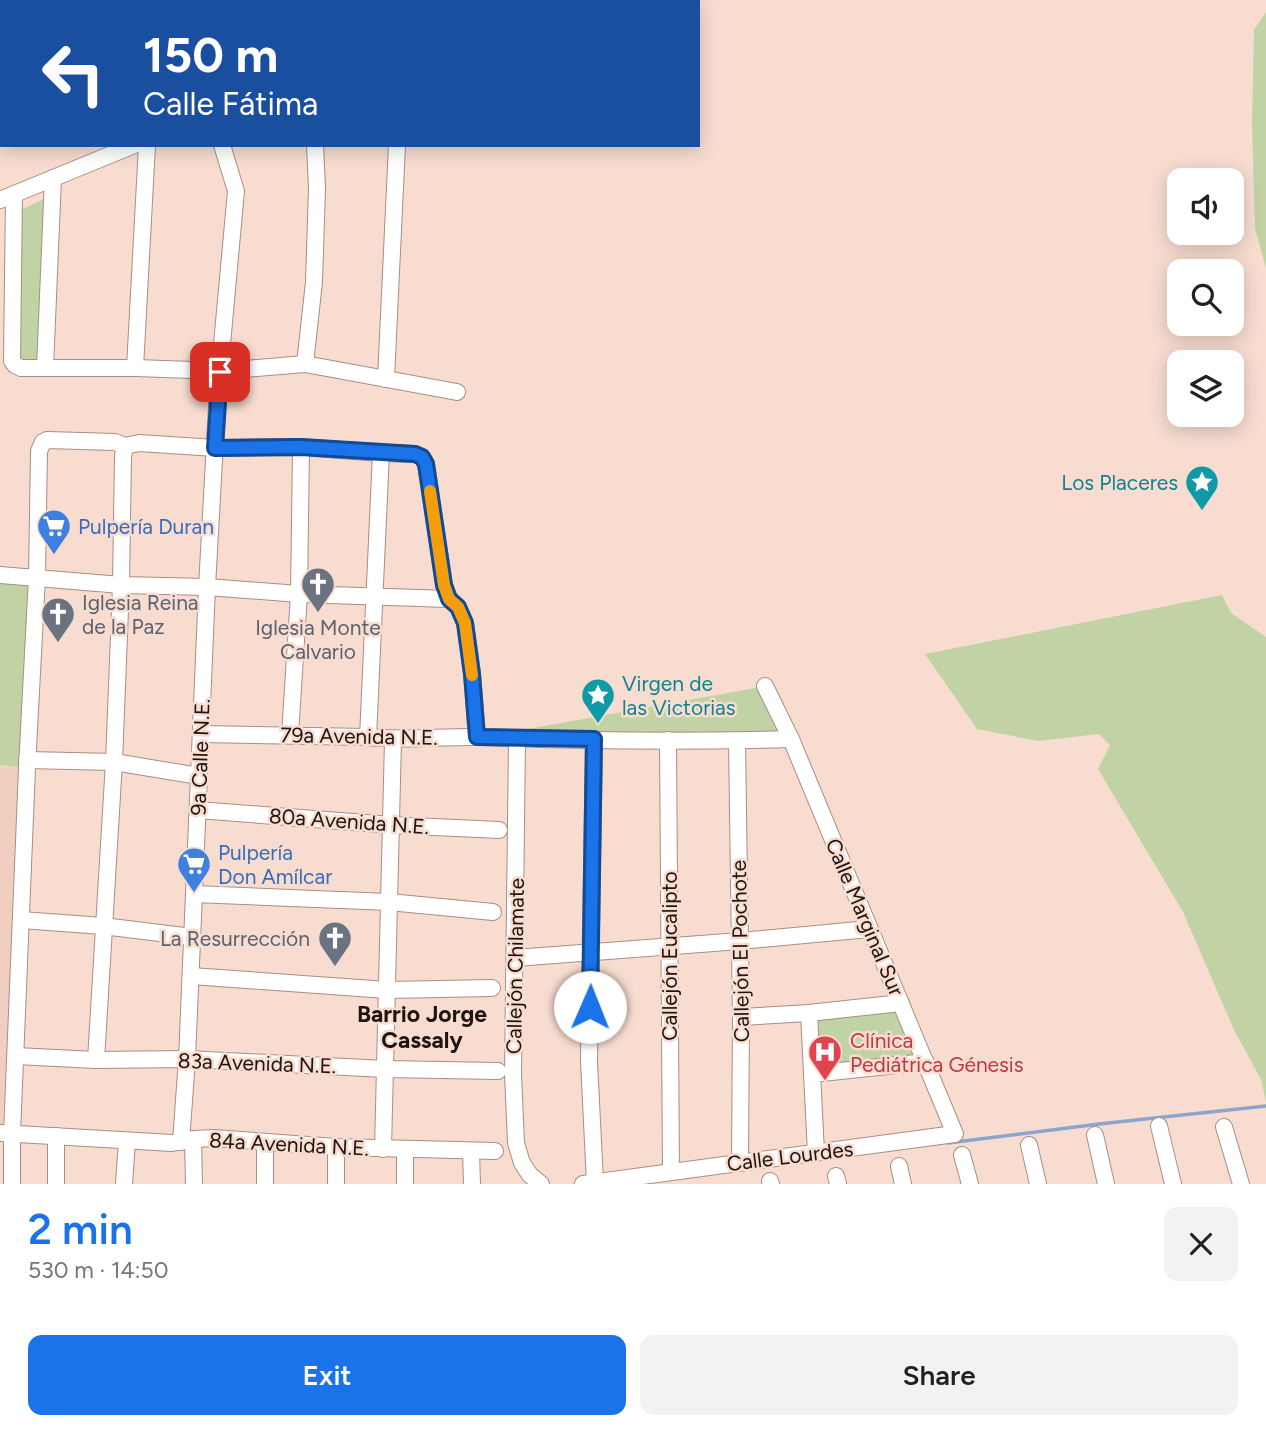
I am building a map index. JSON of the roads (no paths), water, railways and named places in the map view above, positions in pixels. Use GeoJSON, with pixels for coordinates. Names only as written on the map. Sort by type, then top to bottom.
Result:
{"type":"FeatureCollection","features":[{"type":"Feature","properties":{"kind":"street"},"geometry":{"type":"LineString","coordinates":[[129,147],[7,197],[12,361],[15,365],[22,368],[135,369],[219,380],[305,364],[457,392]]}},
{"type":"Feature","properties":{"kind":"street"},"geometry":{"type":"LineString","coordinates":[[135,369],[148,147]]}},
{"type":"Feature","properties":{"kind":"street","name":"9a Calle N.E."},"geometry":{"type":"LineString","coordinates":[[194,1184],[187,1140],[192,937],[216,430],[236,191],[223,147]]}},
{"type":"Feature","properties":{"kind":"street"},"geometry":{"type":"LineString","coordinates":[[305,364],[314,282],[317,188],[315,147]]}},
{"type":"Feature","properties":{"kind":"street"},"geometry":{"type":"LineString","coordinates":[[386,379],[397,147]]}},
{"type":"Feature","properties":{"kind":"street"},"geometry":{"type":"LineString","coordinates":[[45,368],[53,178]]}},
{"type":"Feature","properties":{"kind":"street"},"geometry":{"type":"LineString","coordinates":[[12,1184],[6,1134],[16,1056],[37,577],[39,452],[43,442],[115,442],[125,446],[139,443],[215,448],[301,447],[415,454],[422,457],[426,464],[444,585],[449,599],[458,607],[465,623],[477,737]]}},
{"type":"Feature","properties":{"kind":"street"},"geometry":{"type":"LineString","coordinates":[[96,1060],[114,762],[125,446]]}},
{"type":"Feature","properties":{"kind":"street"},"geometry":{"type":"LineString","coordinates":[[290,735],[299,594],[301,447]]}},
{"type":"Feature","properties":{"kind":"street"},"geometry":{"type":"LineString","coordinates":[[368,737],[382,453]]}},
{"type":"Feature","properties":{"kind":"street"},"geometry":{"type":"LineString","coordinates":[[0,575],[299,594],[449,599]]}},
{"type":"Feature","properties":{"kind":"street","name":"Calle Marginal Sur"},"geometry":{"type":"LineString","coordinates":[[765,686],[791,739],[956,1134]]}},
{"type":"Feature","properties":{"kind":"street","name":"79a Avenida N.E."},"geometry":{"type":"LineString","coordinates":[[201,734],[368,737],[393,740],[477,737],[737,741],[791,739]]}},
{"type":"Feature","properties":{"kind":"street","name":"Callejón Chilamate"},"geometry":{"type":"LineString","coordinates":[[517,738],[513,1074],[516,1143],[522,1163],[530,1175],[541,1184]]}},
{"type":"Feature","properties":{"kind":"street"},"geometry":{"type":"LineString","coordinates":[[589,1183],[594,739]]}},
{"type":"Feature","properties":{"kind":"street"},"geometry":{"type":"LineString","coordinates":[[383,1149],[393,740]]}},
{"type":"Feature","properties":{"kind":"street","name":"Callejón Eucalipto"},"geometry":{"type":"LineString","coordinates":[[668,740],[671,1172]]}},
{"type":"Feature","properties":{"kind":"street","name":"Callejón El Pochote"},"geometry":{"type":"LineString","coordinates":[[737,741],[740,1162]]}},
{"type":"Feature","properties":{"kind":"street"},"geometry":{"type":"LineString","coordinates":[[27,760],[114,762],[200,776]]}},
{"type":"Feature","properties":{"kind":"street","name":"80a Avenida N.E."},"geometry":{"type":"LineString","coordinates":[[198,810],[391,825],[499,830]]}},
{"type":"Feature","properties":{"kind":"street"},"geometry":{"type":"LineString","coordinates":[[194,894],[389,902],[493,912]]}},
{"type":"Feature","properties":{"kind":"street"},"geometry":{"type":"LineString","coordinates":[[21,920],[103,926],[192,937]]}},
{"type":"Feature","properties":{"kind":"street"},"geometry":{"type":"LineString","coordinates":[[515,958],[869,929]]}},
{"type":"Feature","properties":{"kind":"street"},"geometry":{"type":"LineString","coordinates":[[191,975],[387,990],[492,988]]}},
{"type":"Feature","properties":{"kind":"street"},"geometry":{"type":"LineString","coordinates":[[741,1017],[901,1003]]}},
{"type":"Feature","properties":{"kind":"street"},"geometry":{"type":"LineString","coordinates":[[809,1013],[816,1153]]}},
{"type":"Feature","properties":{"kind":"street","name":"83a Avenida N.E."},"geometry":{"type":"LineString","coordinates":[[16,1056],[96,1060],[187,1059],[498,1072]]}},
{"type":"Feature","properties":{"kind":"street"},"geometry":{"type":"LineString","coordinates":[[812,1074],[926,1062]]}},
{"type":"Feature","properties":{"kind":"street"},"geometry":{"type":"LineString","coordinates":[[1159,1126],[1173,1184]]}},
{"type":"Feature","properties":{"kind":"street"},"geometry":{"type":"LineString","coordinates":[[1224,1127],[1241,1184]]}},
{"type":"Feature","properties":{"kind":"street","name":"84a Avenida N.E."},"geometry":{"type":"LineString","coordinates":[[6,1134],[172,1143],[214,1138],[405,1150],[495,1150]]}},
{"type":"Feature","properties":{"kind":"street","name":"Calle Lourdes"},"geometry":{"type":"LineString","coordinates":[[589,1183],[956,1134]]}},
{"type":"Feature","properties":{"kind":"street"},"geometry":{"type":"LineString","coordinates":[[1095,1135],[1106,1184]]}},
{"type":"Feature","properties":{"kind":"street"},"geometry":{"type":"LineString","coordinates":[[56,1136],[56,1184]]}},
{"type":"Feature","properties":{"kind":"street"},"geometry":{"type":"LineString","coordinates":[[124,1184],[127,1141]]}},
{"type":"Feature","properties":{"kind":"street"},"geometry":{"type":"LineString","coordinates":[[265,1142],[265,1184]]}},
{"type":"Feature","properties":{"kind":"street"},"geometry":{"type":"LineString","coordinates":[[1029,1145],[1038,1184]]}},
{"type":"Feature","properties":{"kind":"street"},"geometry":{"type":"LineString","coordinates":[[336,1147],[336,1184]]}},
{"type":"Feature","properties":{"kind":"street"},"geometry":{"type":"LineString","coordinates":[[405,1150],[405,1184]]}},
{"type":"Feature","properties":{"kind":"street"},"geometry":{"type":"LineString","coordinates":[[471,1151],[472,1184]]}},
{"type":"Feature","properties":{"kind":"street"},"geometry":{"type":"LineString","coordinates":[[962,1155],[970,1184]]}},
{"type":"Feature","properties":{"kind":"street"},"geometry":{"type":"LineString","coordinates":[[899,1166],[903,1184]]}},
{"type":"Feature","properties":{"kind":"waterway"},"geometry":{"type":"LineString","coordinates":[[948,1143],[1266,1106]]}},
{"type":"Feature","properties":{"kind":"place","name":"Los Placeres"},"geometry":{"type":"Point","coordinates":[1202,512]}},
{"type":"Feature","properties":{"kind":"place","name":"Pulpería Duran"},"geometry":{"type":"Point","coordinates":[54,556]}},
{"type":"Feature","properties":{"kind":"place","name":"Iglesia Monte Calvario"},"geometry":{"type":"Point","coordinates":[318,614]}},
{"type":"Feature","properties":{"kind":"place","name":"Iglesia Reina de la Paz"},"geometry":{"type":"Point","coordinates":[58,644]}},
{"type":"Feature","properties":{"kind":"place","name":"Virgen de las Victorias"},"geometry":{"type":"Point","coordinates":[598,725]}},
{"type":"Feature","properties":{"kind":"place","name":"Pulpería Don Amílcar"},"geometry":{"type":"Point","coordinates":[194,894]}},
{"type":"Feature","properties":{"kind":"place","name":"La Resurrección"},"geometry":{"type":"Point","coordinates":[335,968]}},
{"type":"Feature","properties":{"kind":"place","name":"Clínica Pediátrica Génesis"},"geometry":{"type":"Point","coordinates":[825,1082]}},
{"type":"Feature","properties":{"kind":"district","name":"Barrio Jorge Cassaly"},"geometry":{"type":"Point","coordinates":[422,1027]}}]}
